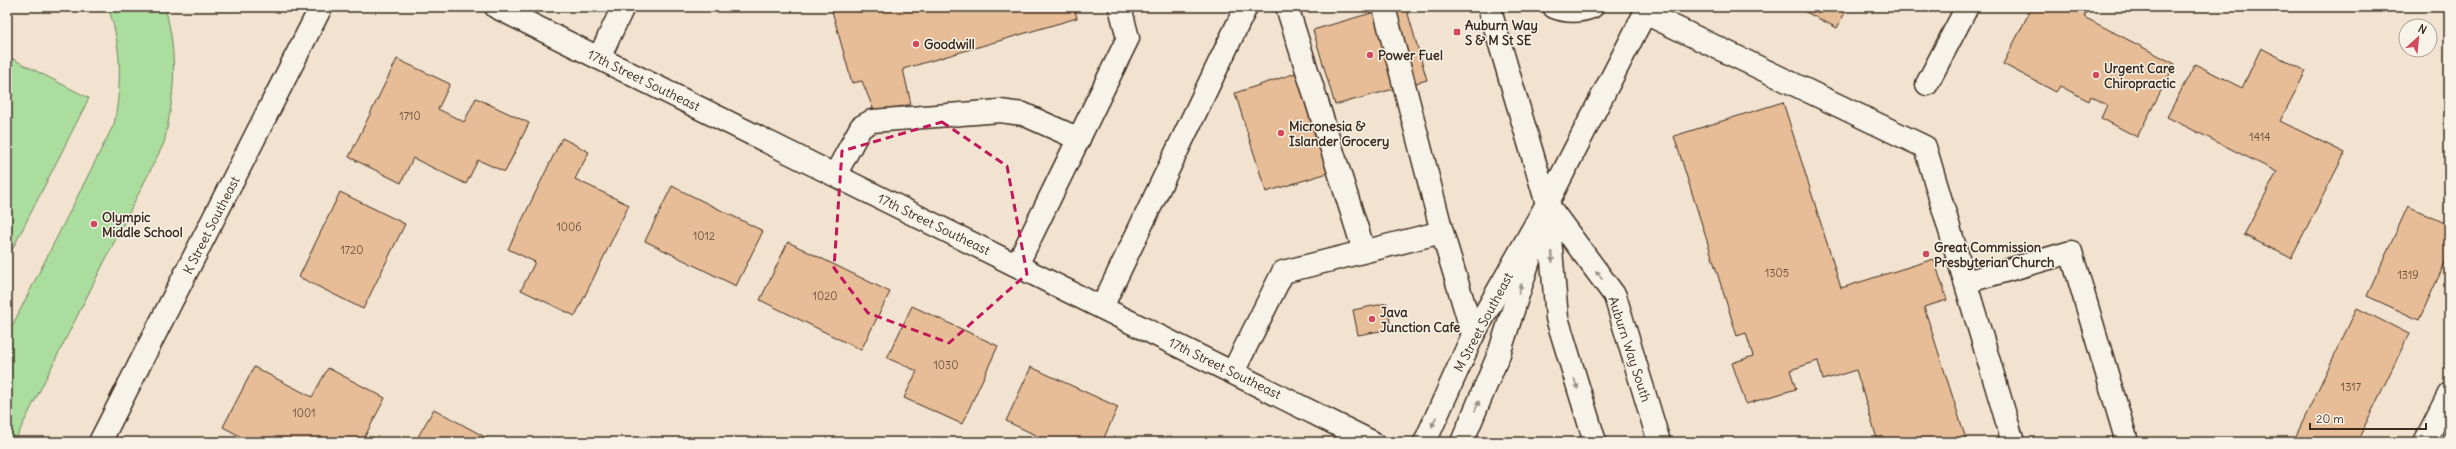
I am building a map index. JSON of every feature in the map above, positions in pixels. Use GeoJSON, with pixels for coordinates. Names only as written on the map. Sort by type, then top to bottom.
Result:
{"type":"FeatureCollection","features":[{"type":"Feature","properties":{"kind":"street","name":"K Street Southeast"},"geometry":{"type":"LineString","coordinates":[[100,442],[321,7]]}},
{"type":"Feature","properties":{"kind":"street","name":"17th Street Southeast"},"geometry":{"type":"LineString","coordinates":[[496,7],[1372,442]]}},
{"type":"Feature","properties":{"kind":"street"},"geometry":{"type":"LineString","coordinates":[[599,58],[623,7]]}},
{"type":"Feature","properties":{"kind":"street"},"geometry":{"type":"LineString","coordinates":[[1102,307],[1246,7]]}},
{"type":"Feature","properties":{"kind":"street"},"geometry":{"type":"LineString","coordinates":[[1287,7],[1364,251]]}},
{"type":"Feature","properties":{"kind":"street"},"geometry":{"type":"LineString","coordinates":[[1384,7],[1442,232],[1473,335]]}},
{"type":"Feature","properties":{"kind":"street","name":"Auburn Way South"},"geometry":{"type":"LineString","coordinates":[[1489,7],[1547,204],[1556,318],[1595,442]]}},
{"type":"Feature","properties":{"kind":"street"},"geometry":{"type":"LineString","coordinates":[[1554,7],[1562,10],[1582,11],[1592,7]]}},
{"type":"Feature","properties":{"kind":"street"},"geometry":{"type":"LineString","coordinates":[[1927,84],[1966,7]]}},
{"type":"Feature","properties":{"kind":"street"},"geometry":{"type":"LineString","coordinates":[[1017,265],[1128,38],[1127,9]]}},
{"type":"Feature","properties":{"kind":"street"},"geometry":{"type":"LineString","coordinates":[[1647,10],[1925,147],[2013,442]]}},
{"type":"Feature","properties":{"kind":"street","name":"M Street Southeast"},"geometry":{"type":"LineString","coordinates":[[1425,442],[1473,335],[1547,204],[1647,10]]}},
{"type":"Feature","properties":{"kind":"street"},"geometry":{"type":"LineString","coordinates":[[835,175],[862,127],[872,121],[1000,111],[1023,114],[1079,139]]}},
{"type":"Feature","properties":{"kind":"street","name":"Auburn Way South"},"geometry":{"type":"LineString","coordinates":[[1547,204],[1614,296],[1659,442]]}},
{"type":"Feature","properties":{"kind":"street","name":"M Street Southeast"},"geometry":{"type":"LineString","coordinates":[[1462,442],[1498,354],[1547,204]]}},
{"type":"Feature","properties":{"kind":"street"},"geometry":{"type":"LineString","coordinates":[[1233,372],[1283,272],[1442,232]]}},
{"type":"Feature","properties":{"kind":"street"},"geometry":{"type":"LineString","coordinates":[[1966,282],[2071,252],[2127,442]]}},
{"type":"Feature","properties":{"kind":"street"},"geometry":{"type":"LineString","coordinates":[[2425,442],[2449,394]]}},
{"type":"Feature","properties":{"kind":"highlighted area"},"geometry":{"type":"Polygon","coordinates":[[[942,122],[1007,166],[1027,274],[949,343],[868,313],[834,268],[842,151],[942,122]]]}},
{"type":"Feature","properties":{"kind":"green space"},"geometry":{"type":"Polygon","coordinates":[[[108,7],[165,7],[172,42],[174,75],[171,108],[164,143],[14,442],[7,442],[7,336],[114,124],[117,109],[119,65],[116,36],[108,7]]]}},
{"type":"Feature","properties":{"kind":"green space"},"geometry":{"type":"Polygon","coordinates":[[[7,56],[89,98],[7,260],[7,56]]]}},
{"type":"Feature","properties":{"kind":"building","name":"Goodwill"},"geometry":{"type":"Polygon","coordinates":[[[831,7],[1074,7],[1077,18],[903,69],[911,104],[875,113],[862,81],[852,83],[831,7]]]}},
{"type":"Feature","properties":{"kind":"building","name":"Power Fuel"},"geometry":{"type":"Polygon","coordinates":[[[1392,7],[1406,7],[1427,80],[1335,105],[1313,30],[1392,7]]]}},
{"type":"Feature","properties":{"kind":"building"},"geometry":{"type":"Polygon","coordinates":[[[1796,7],[1848,7],[1837,28],[1796,7]]]}},
{"type":"Feature","properties":{"kind":"building","name":"Urgent Care Chiropractic"},"geometry":{"type":"Polygon","coordinates":[[[2032,7],[2078,7],[2087,12],[2084,17],[2175,64],[2137,137],[2101,118],[2107,105],[2091,96],[2089,101],[2060,86],[2056,92],[2003,64],[2032,7]]]}},
{"type":"Feature","properties":{"kind":"building"},"geometry":{"type":"Polygon","coordinates":[[[2261,48],[2306,71],[2280,121],[2345,153],[2291,258],[2244,235],[2277,172],[2167,117],[2195,64],[2242,88],[2261,48]]]}},
{"type":"Feature","properties":{"kind":"building"},"geometry":{"type":"Polygon","coordinates":[[[397,59],[450,84],[438,109],[464,122],[476,98],[529,123],[505,172],[478,160],[466,184],[413,158],[401,183],[349,157],[397,59]]]}},
{"type":"Feature","properties":{"kind":"building","name":"Micronesia & Islander Grocery"},"geometry":{"type":"Polygon","coordinates":[[[1296,73],[1328,173],[1266,192],[1235,93],[1296,73]]]}},
{"type":"Feature","properties":{"kind":"building"},"geometry":{"type":"Polygon","coordinates":[[[1783,102],[1841,288],[1934,259],[1947,300],[1924,307],[1967,442],[1878,442],[1856,370],[1823,380],[1818,361],[1790,370],[1796,389],[1746,404],[1732,363],[1753,356],[1746,333],[1737,336],[1674,136],[1783,102]]]}},
{"type":"Feature","properties":{"kind":"building"},"geometry":{"type":"Polygon","coordinates":[[[562,138],[589,152],[575,179],[629,205],[575,316],[521,290],[535,262],[508,249],[562,138]]]}},
{"type":"Feature","properties":{"kind":"building"},"geometry":{"type":"Polygon","coordinates":[[[672,186],[763,231],[736,286],[645,241],[672,186]]]}},
{"type":"Feature","properties":{"kind":"building"},"geometry":{"type":"Polygon","coordinates":[[[340,192],[405,224],[363,309],[299,277],[340,192]]]}},
{"type":"Feature","properties":{"kind":"building"},"geometry":{"type":"Polygon","coordinates":[[[2408,206],[2449,225],[2449,254],[2419,320],[2367,296],[2408,206]]]}},
{"type":"Feature","properties":{"kind":"building"},"geometry":{"type":"Polygon","coordinates":[[[788,242],[890,292],[861,350],[760,300],[788,242]]]}},
{"type":"Feature","properties":{"kind":"building","name":"Java Junction Cafe"},"geometry":{"type":"Polygon","coordinates":[[[1387,303],[1391,329],[1358,335],[1353,310],[1387,303]]]}},
{"type":"Feature","properties":{"kind":"building"},"geometry":{"type":"Polygon","coordinates":[[[912,306],[998,346],[962,424],[904,398],[917,371],[887,358],[912,306]]]}},
{"type":"Feature","properties":{"kind":"building"},"geometry":{"type":"Polygon","coordinates":[[[2357,308],[2409,334],[2357,442],[2298,442],[2294,440],[2357,308]]]}},
{"type":"Feature","properties":{"kind":"building"},"geometry":{"type":"Polygon","coordinates":[[[254,367],[312,397],[328,368],[385,398],[362,442],[251,442],[223,427],[254,367]]]}},
{"type":"Feature","properties":{"kind":"building"},"geometry":{"type":"Polygon","coordinates":[[[1031,367],[1118,407],[1102,442],[1050,442],[1006,421],[1031,367]]]}},
{"type":"Feature","properties":{"kind":"building"},"geometry":{"type":"Polygon","coordinates":[[[434,409],[494,442],[415,442],[434,409]]]}},
{"type":"Feature","properties":{"kind":"place","name":"Auburn Way S & M St SE"},"geometry":{"type":"Point","coordinates":[1457,32]}},
{"type":"Feature","properties":{"kind":"place","name":"Goodwill"},"geometry":{"type":"Point","coordinates":[916,44]}},
{"type":"Feature","properties":{"kind":"place","name":"Power Fuel"},"geometry":{"type":"Point","coordinates":[1370,55]}},
{"type":"Feature","properties":{"kind":"place","name":"Urgent Care Chiropractic"},"geometry":{"type":"Point","coordinates":[2096,75]}},
{"type":"Feature","properties":{"kind":"place","name":"Micronesia & Islander Grocery"},"geometry":{"type":"Point","coordinates":[1281,133]}},
{"type":"Feature","properties":{"kind":"place","name":"Olympic Middle School"},"geometry":{"type":"Point","coordinates":[94,224]}},
{"type":"Feature","properties":{"kind":"place","name":"Great Commission Presbyterian Church"},"geometry":{"type":"Point","coordinates":[1926,254]}},
{"type":"Feature","properties":{"kind":"place","name":"Java Junction Cafe"},"geometry":{"type":"Point","coordinates":[1372,319]}}]}
